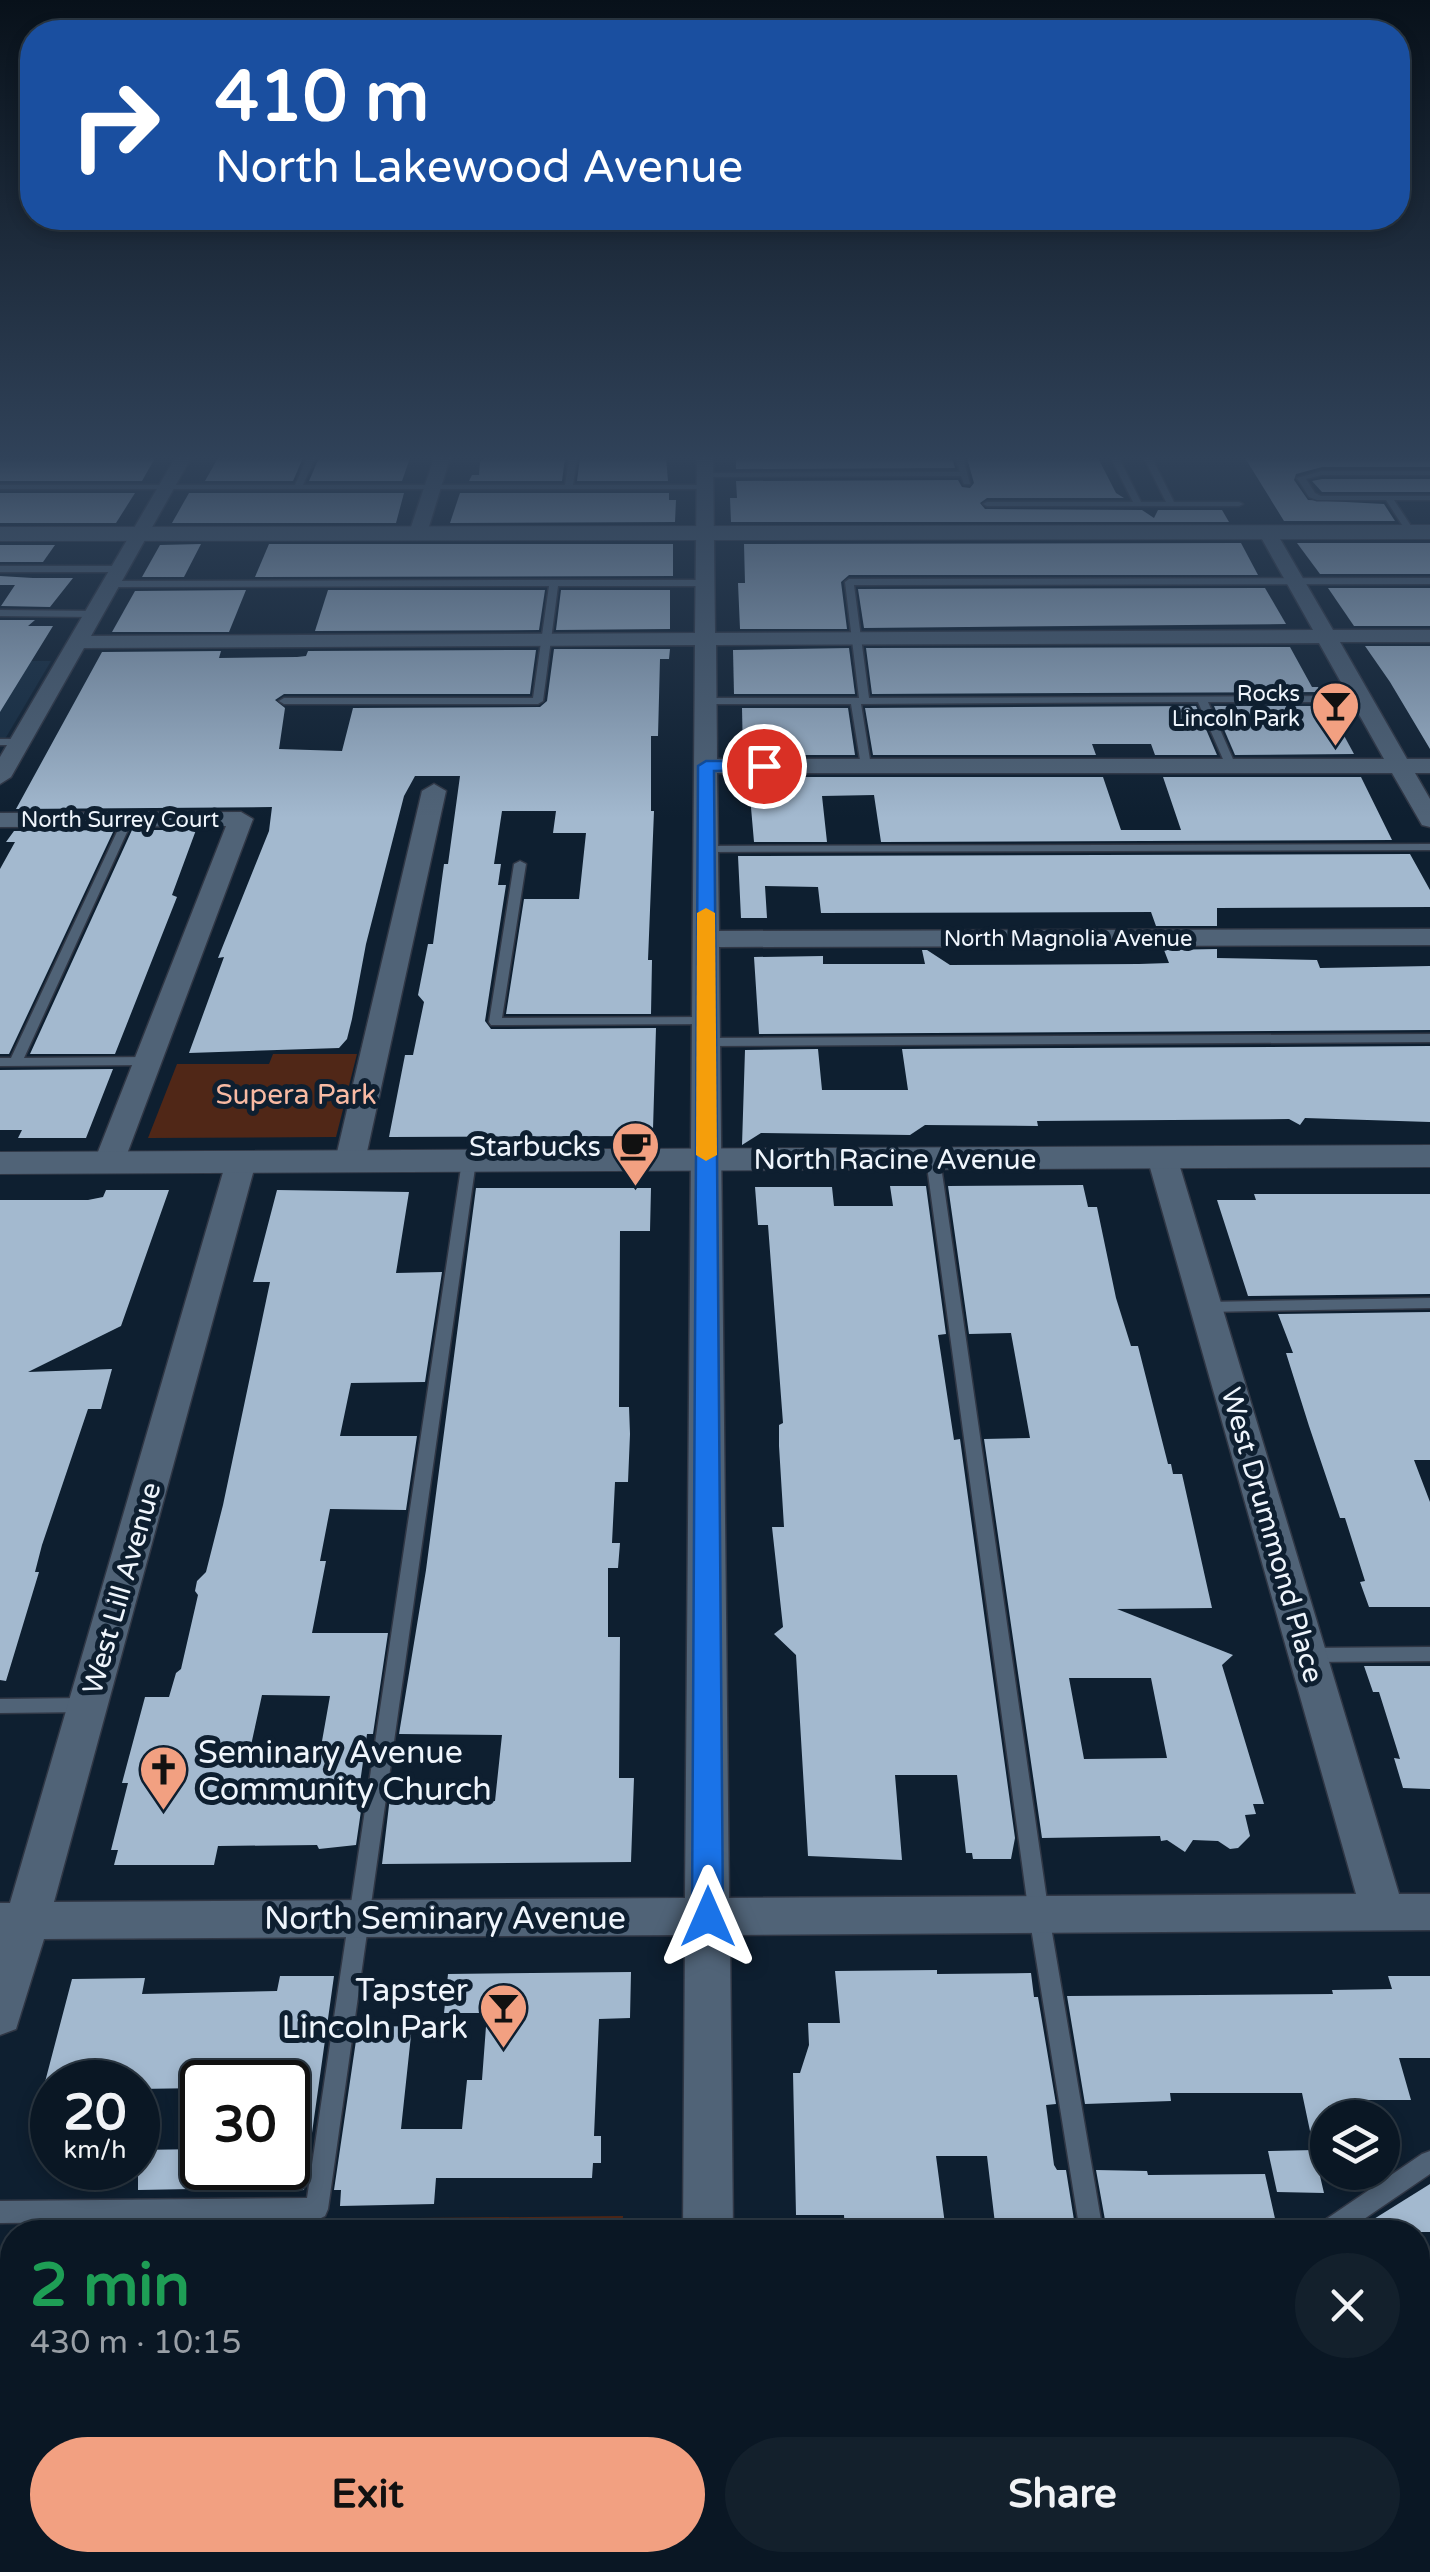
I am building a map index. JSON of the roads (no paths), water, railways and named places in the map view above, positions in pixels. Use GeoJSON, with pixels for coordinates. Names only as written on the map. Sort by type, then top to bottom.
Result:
{"type":"FeatureCollection","features":[{"type":"Feature","properties":{"kind":"street"},"geometry":{"type":"LineString","coordinates":[[0,776],[10,742],[77,642],[114,578]]}},
{"type":"Feature","properties":{"kind":"street"},"geometry":{"type":"LineString","coordinates":[[706,578],[708,2220]]}},
{"type":"Feature","properties":{"kind":"street"},"geometry":{"type":"LineString","coordinates":[[1293,578],[1430,820]]}},
{"type":"Feature","properties":{"kind":"street"},"geometry":{"type":"LineString","coordinates":[[77,642],[1430,636]]}},
{"type":"Feature","properties":{"kind":"street"},"geometry":{"type":"LineString","coordinates":[[706,766],[1430,766]]}},
{"type":"Feature","properties":{"kind":"street"},"geometry":{"type":"LineString","coordinates":[[350,1161],[434,791]]}},
{"type":"Feature","properties":{"kind":"street","name":"North Surrey Court"},"geometry":{"type":"LineString","coordinates":[[0,820],[241,819],[148,1062]]}},
{"type":"Feature","properties":{"kind":"street","name":"North Magnolia Avenue"},"geometry":{"type":"LineString","coordinates":[[706,939],[1430,937]]}},
{"type":"Feature","properties":{"kind":"street"},"geometry":{"type":"LineString","coordinates":[[108,1162],[148,1062]]}},
{"type":"Feature","properties":{"kind":"street","name":"North Racine Avenue"},"geometry":{"type":"LineString","coordinates":[[2,1167],[108,1162],[1430,1156]]}},
{"type":"Feature","properties":{"kind":"street","name":"West Drummond Place"},"geometry":{"type":"LineString","coordinates":[[1162,1157],[1383,1912]]}},
{"type":"Feature","properties":{"kind":"street","name":"West Lill Avenue"},"geometry":{"type":"LineString","coordinates":[[0,2015],[13,1921],[88,1705],[240,1162]]}},
{"type":"Feature","properties":{"kind":"street","name":"North Seminary Avenue"},"geometry":{"type":"LineString","coordinates":[[13,1921],[1430,1912]]}},
{"type":"Feature","properties":{"kind":"lane"},"geometry":{"type":"LineString","coordinates":[[242,578],[706,583]]}},
{"type":"Feature","properties":{"kind":"lane"},"geometry":{"type":"LineString","coordinates":[[866,766],[849,582],[1430,581]]}},
{"type":"Feature","properties":{"kind":"lane"},"geometry":{"type":"LineString","coordinates":[[284,702],[538,701],[554,583]]}},
{"type":"Feature","properties":{"kind":"lane"},"geometry":{"type":"LineString","coordinates":[[0,614],[94,614]]}},
{"type":"Feature","properties":{"kind":"lane"},"geometry":{"type":"LineString","coordinates":[[706,701],[1361,699]]}},
{"type":"Feature","properties":{"kind":"lane"},"geometry":{"type":"LineString","coordinates":[[1202,700],[1232,766]]}},
{"type":"Feature","properties":{"kind":"lane"},"geometry":{"type":"LineString","coordinates":[[16,1062],[128,819]]}},
{"type":"Feature","properties":{"kind":"lane"},"geometry":{"type":"LineString","coordinates":[[706,849],[1430,847]]}},
{"type":"Feature","properties":{"kind":"lane"},"geometry":{"type":"LineString","coordinates":[[520,864],[495,1022],[706,1032],[1430,1038]]}},
{"type":"Feature","properties":{"kind":"lane"},"geometry":{"type":"LineString","coordinates":[[0,1062],[148,1062]]}},
{"type":"Feature","properties":{"kind":"lane"},"geometry":{"type":"LineString","coordinates":[[933,1158],[1039,1914],[1090,2220]]}},
{"type":"Feature","properties":{"kind":"lane"},"geometry":{"type":"LineString","coordinates":[[0,2212],[316,2208],[469,1160]]}},
{"type":"Feature","properties":{"kind":"lane"},"geometry":{"type":"LineString","coordinates":[[1206,1307],[1430,1303]]}},
{"type":"Feature","properties":{"kind":"lane"},"geometry":{"type":"LineString","coordinates":[[1308,1656],[1430,1654]]}},
{"type":"Feature","properties":{"kind":"lane"},"geometry":{"type":"LineString","coordinates":[[0,1706],[88,1705]]}},
{"type":"Feature","properties":{"kind":"lane"},"geometry":{"type":"LineString","coordinates":[[1344,2220],[1430,2161]]}},
{"type":"Feature","properties":{"kind":"place","name":"Rocks Lincoln Park"},"geometry":{"type":"Point","coordinates":[1335,748]}},
{"type":"Feature","properties":{"kind":"place","name":"Starbucks"},"geometry":{"type":"Point","coordinates":[636,1188]}},
{"type":"Feature","properties":{"kind":"place","name":"Seminary Avenue Community Church"},"geometry":{"type":"Point","coordinates":[163,1812]}},
{"type":"Feature","properties":{"kind":"place","name":"Tapster Lincoln Park"},"geometry":{"type":"Point","coordinates":[503,2050]}},
{"type":"Feature","properties":{"kind":"park label","name":"Supera Park"},"geometry":{"type":"Point","coordinates":[296,1094]}}]}
